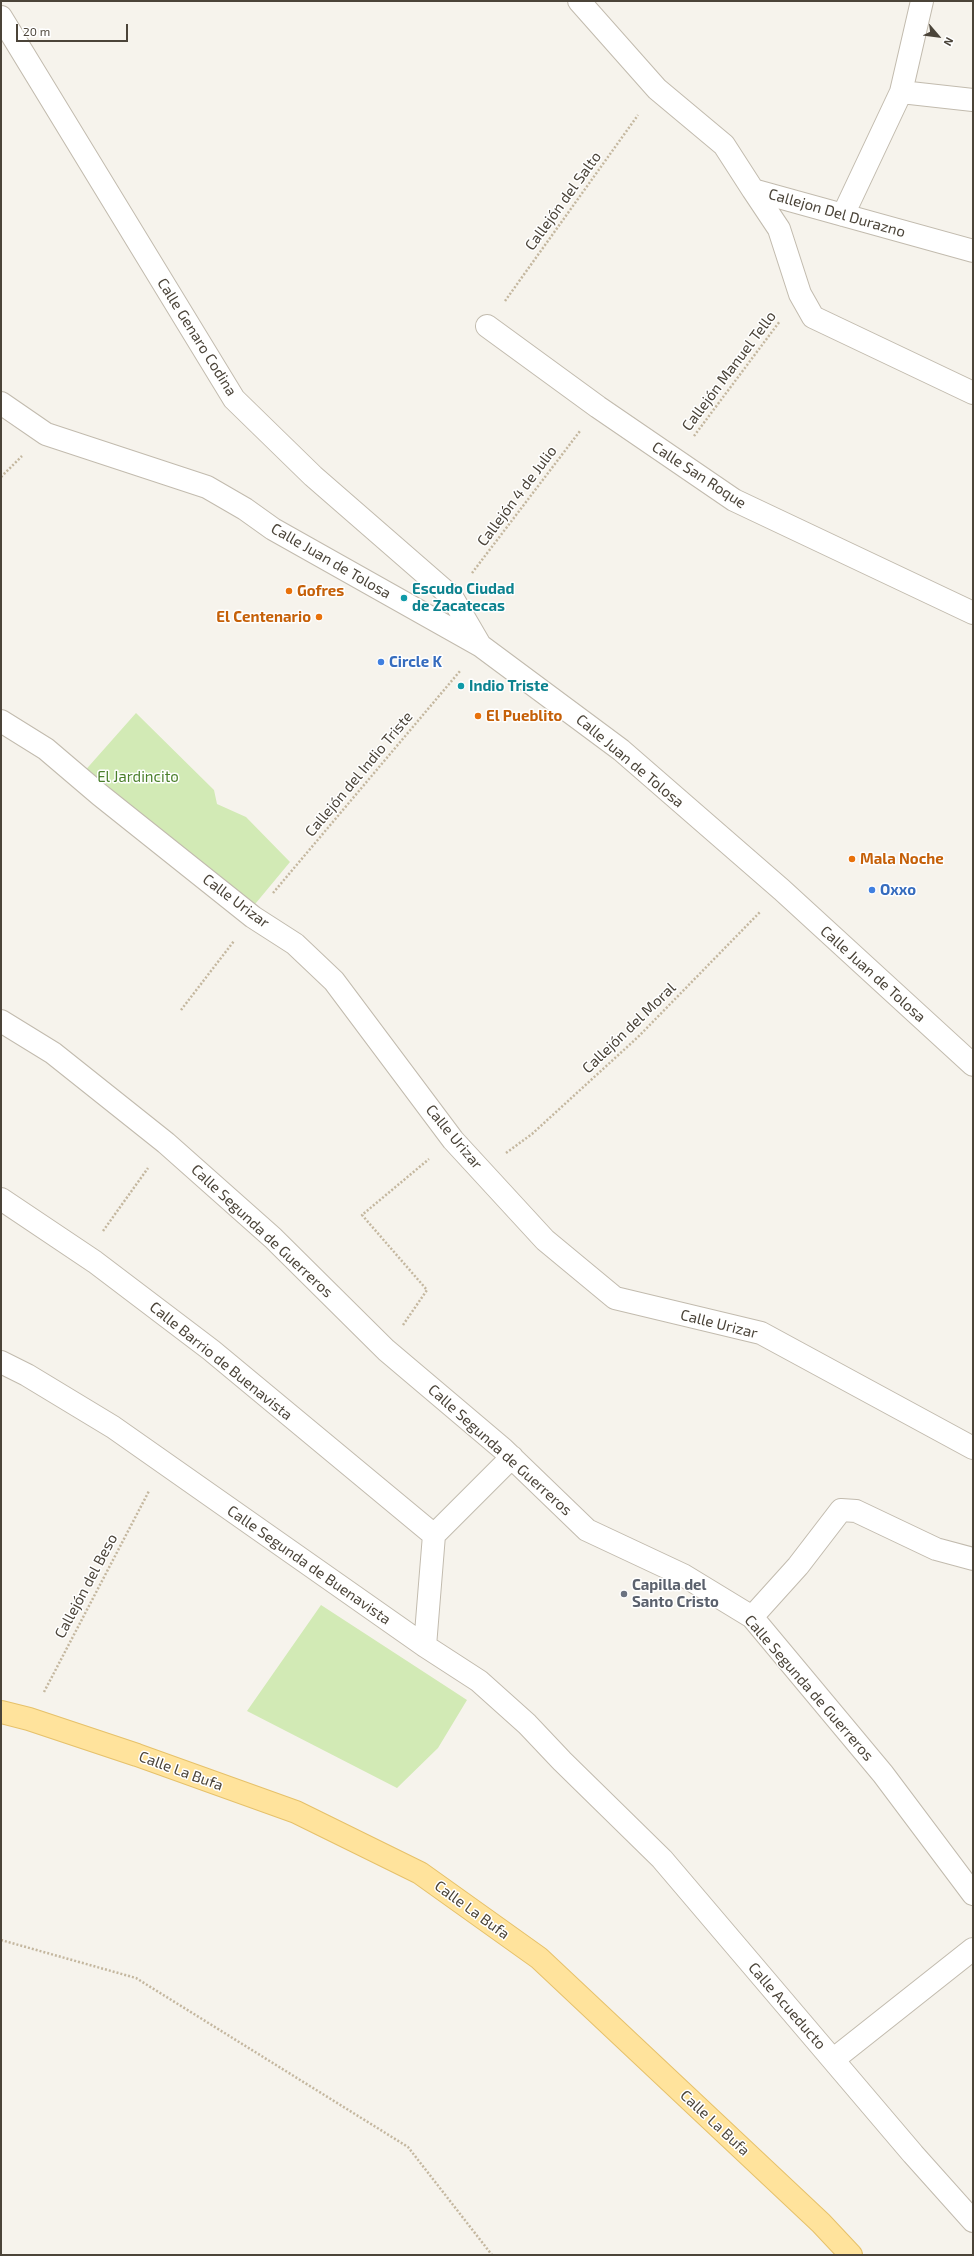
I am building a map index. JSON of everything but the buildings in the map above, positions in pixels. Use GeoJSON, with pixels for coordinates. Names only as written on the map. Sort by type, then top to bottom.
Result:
{"type":"FeatureCollection","features":[{"type":"Feature","properties":{"kind":"main road","name":"Calle La Bufa"},"geometry":{"type":"LineString","coordinates":[[1,1712],[29,1719],[296,1812],[420,1873],[539,1958],[821,2223],[851,2255]]}},
{"type":"Feature","properties":{"kind":"street","name":"Callejon Del Durazno"},"geometry":{"type":"LineString","coordinates":[[579,1],[657,89],[724,145],[753,190],[973,251]]}},
{"type":"Feature","properties":{"kind":"street"},"geometry":{"type":"LineString","coordinates":[[843,215],[901,92],[922,1]]}},
{"type":"Feature","properties":{"kind":"street","name":"Calle Genaro Codina"},"geometry":{"type":"LineString","coordinates":[[1,17],[234,399],[313,476],[452,597],[481,646]]}},
{"type":"Feature","properties":{"kind":"street"},"geometry":{"type":"LineString","coordinates":[[901,92],[973,100]]}},
{"type":"Feature","properties":{"kind":"street"},"geometry":{"type":"LineString","coordinates":[[753,190],[779,229],[800,294],[813,316],[973,393]]}},
{"type":"Feature","properties":{"kind":"street","name":"Calle San Roque"},"geometry":{"type":"LineString","coordinates":[[487,326],[598,407],[734,500],[973,613]]}},
{"type":"Feature","properties":{"kind":"street","name":"Calle Juan de Tolosa"},"geometry":{"type":"LineString","coordinates":[[1,403],[46,434],[207,487],[245,509],[273,529],[481,646],[621,750],[782,890],[973,1065]]}},
{"type":"Feature","properties":{"kind":"street","name":"Calle Urizar"},"geometry":{"type":"LineString","coordinates":[[1,721],[46,749],[100,795],[253,917],[295,944],[334,981],[453,1140],[545,1240],[615,1298],[761,1333],[973,1448]]}},
{"type":"Feature","properties":{"kind":"street","name":"Calle Segunda de Guerreros"},"geometry":{"type":"LineString","coordinates":[[1,1021],[53,1053],[166,1143],[273,1238],[386,1350],[512,1457],[587,1530],[683,1575],[752,1617],[883,1774],[973,1894]]}},
{"type":"Feature","properties":{"kind":"street","name":"Calle Barrio de Buenavista"},"geometry":{"type":"LineString","coordinates":[[1,1199],[85,1255],[211,1350],[434,1534]]}},
{"type":"Feature","properties":{"kind":"street","name":"Calle Segunda de Buenavista"},"geometry":{"type":"LineString","coordinates":[[1,1362],[27,1375],[113,1427],[163,1464],[425,1646],[479,1681],[527,1724],[597,1795]]}},
{"type":"Feature","properties":{"kind":"street"},"geometry":{"type":"LineString","coordinates":[[425,1646],[434,1534],[512,1457]]}},
{"type":"Feature","properties":{"kind":"street"},"geometry":{"type":"LineString","coordinates":[[752,1617],[798,1566],[841,1510],[856,1511],[936,1549],[973,1559]]}},
{"type":"Feature","properties":{"kind":"street","name":"Calle Acueducto"},"geometry":{"type":"LineString","coordinates":[[597,1795],[662,1860],[834,2059],[913,2154],[973,2221]]}},
{"type":"Feature","properties":{"kind":"street"},"geometry":{"type":"LineString","coordinates":[[834,2059],[973,1949]]}},
{"type":"Feature","properties":{"kind":"path","name":"Callejón del Salto"},"geometry":{"type":"LineString","coordinates":[[487,326],[657,89]]}},
{"type":"Feature","properties":{"kind":"path","name":"Callejón Manuel Tello"},"geometry":{"type":"LineString","coordinates":[[677,461],[800,294]]}},
{"type":"Feature","properties":{"kind":"path","name":"Callejón 4 de Julio"},"geometry":{"type":"LineString","coordinates":[[452,597],[598,407]]}},
{"type":"Feature","properties":{"kind":"path","name":"Callejón del Indio Triste"},"geometry":{"type":"LineString","coordinates":[[181,1010],[253,917],[481,646]]}},
{"type":"Feature","properties":{"kind":"path","name":"Callejón del Moral"},"geometry":{"type":"LineString","coordinates":[[482,1170],[532,1134],[638,1037],[782,890]]}},
{"type":"Feature","properties":{"kind":"path"},"geometry":{"type":"LineString","coordinates":[[386,1350],[427,1290],[362,1215],[453,1140]]}},
{"type":"Feature","properties":{"kind":"path"},"geometry":{"type":"LineString","coordinates":[[85,1255],[166,1143]]}},
{"type":"Feature","properties":{"kind":"path","name":"Callejón del Beso"},"geometry":{"type":"LineString","coordinates":[[29,1719],[163,1464]]}},
{"type":"Feature","properties":{"kind":"path"},"geometry":{"type":"LineString","coordinates":[[1,1940],[136,1978],[408,2147],[492,2255]]}},
{"type":"Feature","properties":{"kind":"green space","name":"El Jardincito"},"geometry":{"type":"Polygon","coordinates":[[[136,713],[214,790],[217,804],[246,817],[290,862],[246,915],[74,783],[136,713]]]}},
{"type":"Feature","properties":{"kind":"green space"},"geometry":{"type":"Polygon","coordinates":[[[321,1605],[467,1700],[438,1748],[397,1788],[247,1711],[321,1605]]]}},
{"type":"Feature","properties":{"kind":"place","name":"Gofres"},"geometry":{"type":"Point","coordinates":[289,591]}},
{"type":"Feature","properties":{"kind":"place","name":"Escudo Ciudad de Zacatecas"},"geometry":{"type":"Point","coordinates":[404,598]}},
{"type":"Feature","properties":{"kind":"place","name":"El Centenario"},"geometry":{"type":"Point","coordinates":[319,617]}},
{"type":"Feature","properties":{"kind":"place","name":"Circle K"},"geometry":{"type":"Point","coordinates":[381,662]}},
{"type":"Feature","properties":{"kind":"place","name":"Indio Triste"},"geometry":{"type":"Point","coordinates":[461,686]}},
{"type":"Feature","properties":{"kind":"place","name":"El Pueblito"},"geometry":{"type":"Point","coordinates":[478,716]}},
{"type":"Feature","properties":{"kind":"place","name":"Mala Noche"},"geometry":{"type":"Point","coordinates":[852,859]}},
{"type":"Feature","properties":{"kind":"place","name":"Oxxo"},"geometry":{"type":"Point","coordinates":[872,890]}},
{"type":"Feature","properties":{"kind":"place","name":"Capilla del Santo Cristo"},"geometry":{"type":"Point","coordinates":[624,1594]}}]}
